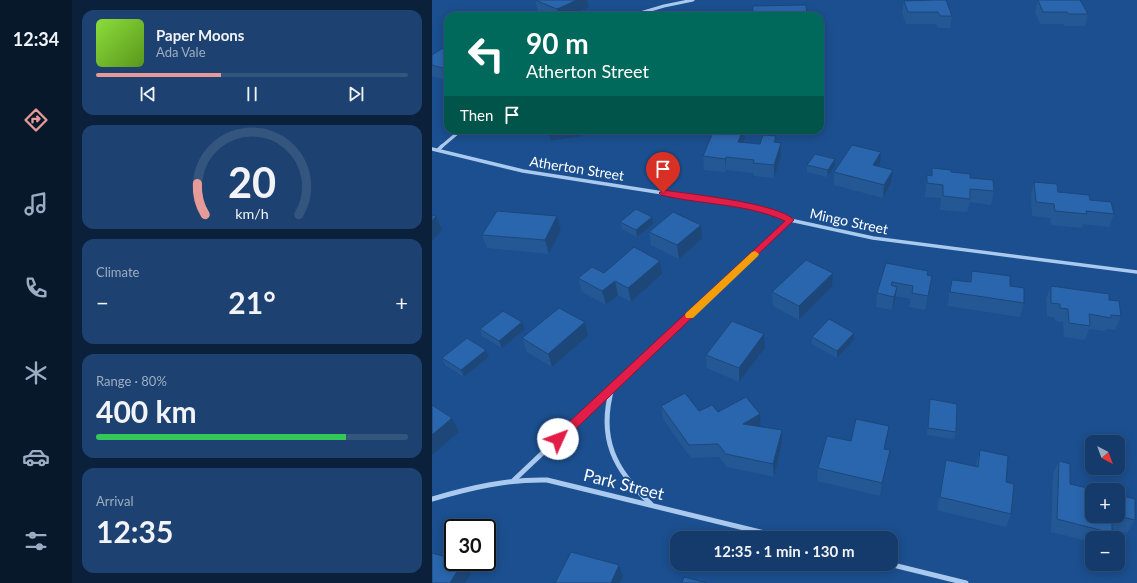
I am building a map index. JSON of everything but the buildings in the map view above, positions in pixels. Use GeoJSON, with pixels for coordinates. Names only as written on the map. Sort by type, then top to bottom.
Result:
{"type":"FeatureCollection","features":[{"type":"Feature","properties":{"kind":"street"},"geometry":{"type":"LineString","coordinates":[[644,12],[693,0]]}},
{"type":"Feature","properties":{"kind":"street"},"geometry":{"type":"LineString","coordinates":[[438,150],[456,134]]}},
{"type":"Feature","properties":{"kind":"street","name":"Atherton Street"},"geometry":{"type":"LineString","coordinates":[[432,149],[530,172],[752,206],[772,212],[790,220]]}},
{"type":"Feature","properties":{"kind":"street","name":"Mingo Street"},"geometry":{"type":"LineString","coordinates":[[514,480],[790,220],[884,240],[1137,272]]}},
{"type":"Feature","properties":{"kind":"street"},"geometry":{"type":"LineString","coordinates":[[613,387],[608,398],[605,424],[611,449],[619,468],[629,482],[639,494],[653,505]]}},
{"type":"Feature","properties":{"kind":"street","name":"Park Street"},"geometry":{"type":"LineString","coordinates":[[432,499],[484,484],[514,480],[552,481],[757,531]]}},
{"type":"Feature","properties":{"kind":"street"},"geometry":{"type":"LineString","coordinates":[[898,566],[966,583]]}},
{"type":"Feature","properties":{"kind":"slow traffic"},"geometry":{"type":"LineString","coordinates":[[689,315],[755,254]]}},
{"type":"Feature","properties":{"kind":"route"},"geometry":{"type":"LineString","coordinates":[[558,439],[790,220],[772,212],[752,206],[663,193]]}}]}
